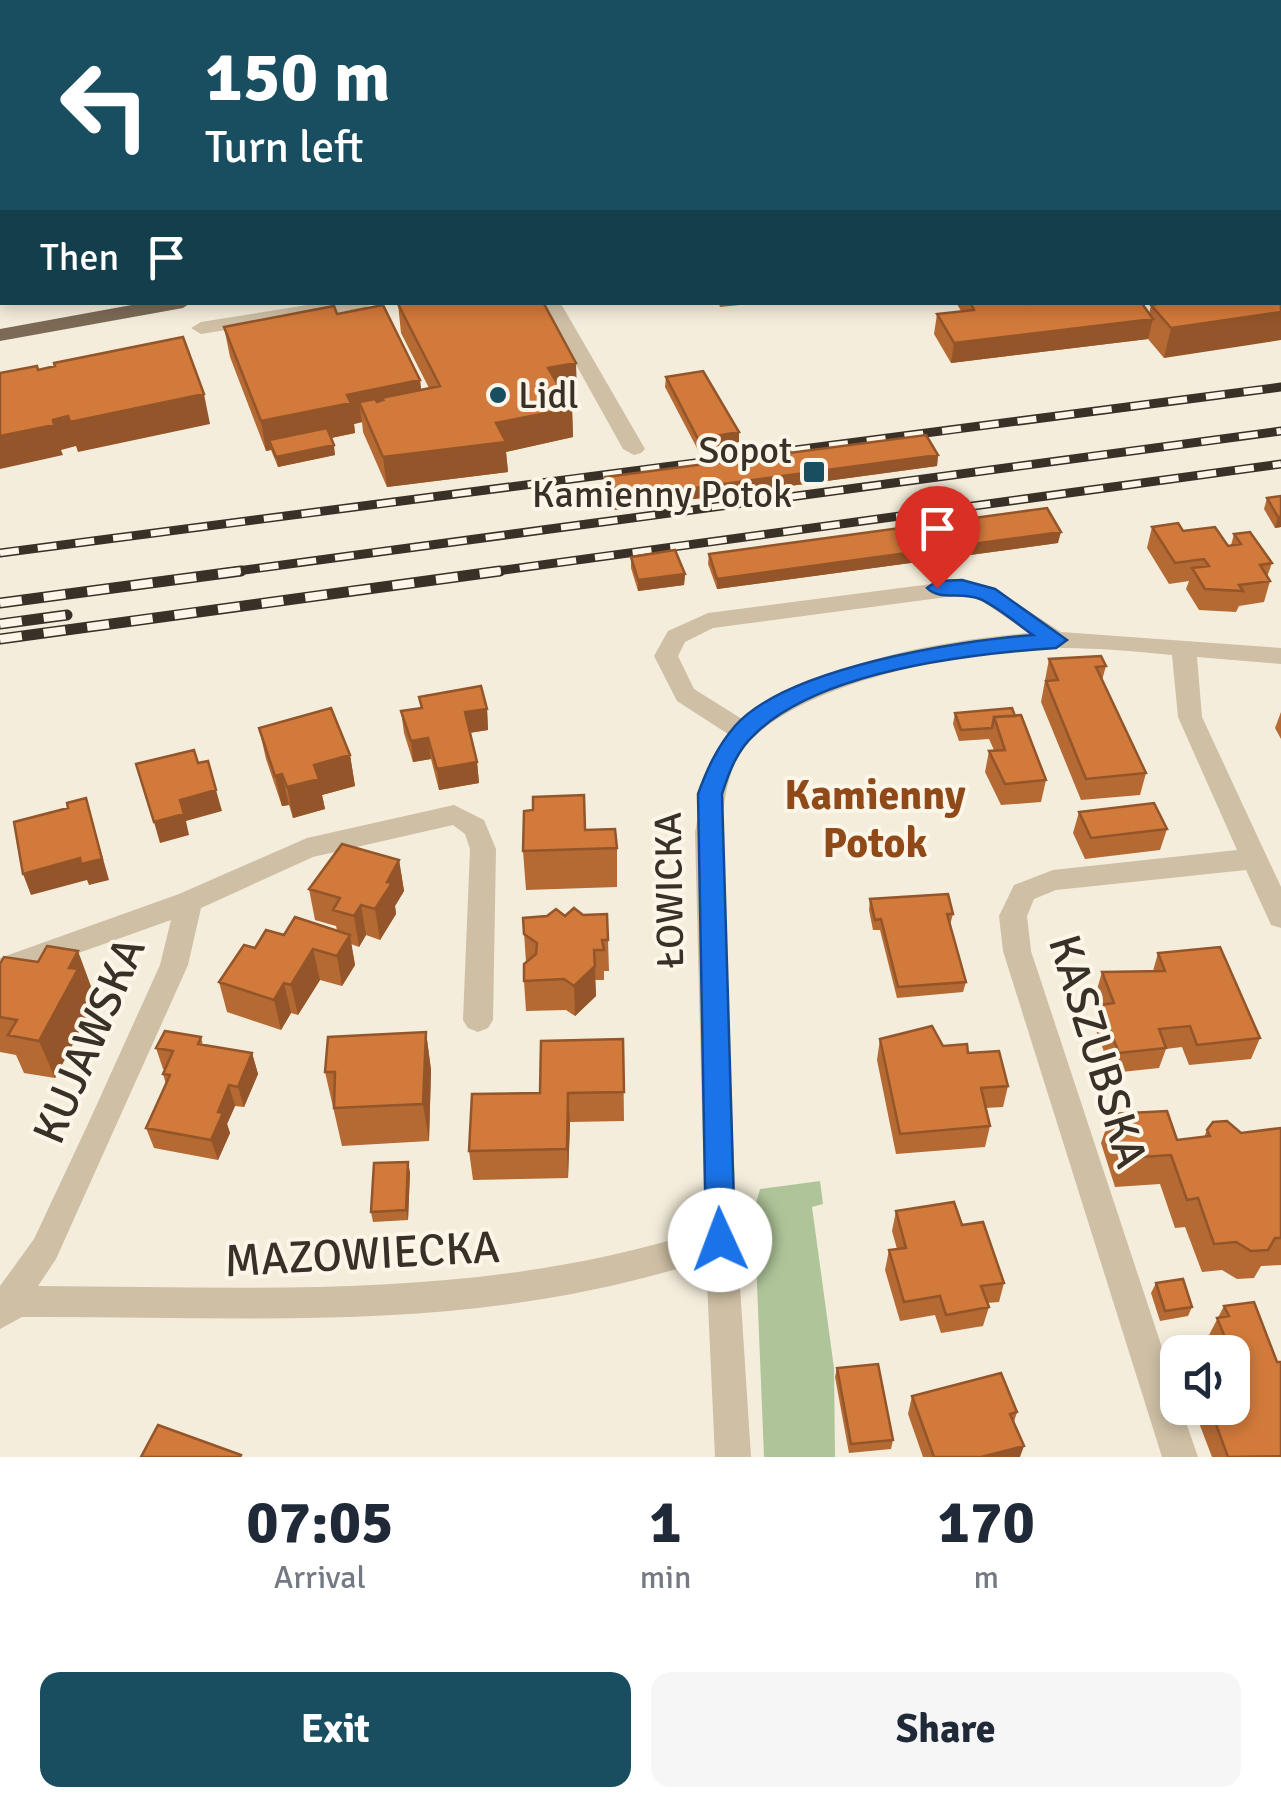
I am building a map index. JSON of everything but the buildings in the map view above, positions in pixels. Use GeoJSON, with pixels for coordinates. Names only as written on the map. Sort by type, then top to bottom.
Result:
{"type":"FeatureCollection","features":[{"type":"Feature","properties":{"kind":"main road"},"geometry":{"type":"LineString","coordinates":[[0,335],[166,305]]}},
{"type":"Feature","properties":{"kind":"street"},"geometry":{"type":"LineString","coordinates":[[201,328],[346,305]]}},
{"type":"Feature","properties":{"kind":"street"},"geometry":{"type":"LineString","coordinates":[[552,305],[634,449]]}},
{"type":"Feature","properties":{"kind":"street"},"geometry":{"type":"LineString","coordinates":[[744,730],[686,699],[672,680],[666,656],[676,638],[708,621],[962,587],[988,594],[1056,640]]}},
{"type":"Feature","properties":{"kind":"street","name":"ŁOWICKA"},"geometry":{"type":"LineString","coordinates":[[733,1457],[720,1240],[708,832],[710,794],[721,762],[744,730],[783,703],[900,662],[962,648],[1056,640],[1281,656]]}},
{"type":"Feature","properties":{"kind":"street"},"geometry":{"type":"LineString","coordinates":[[1184,650],[1190,717],[1281,918]]}},
{"type":"Feature","properties":{"kind":"street","name":"KUJAWSKA"},"geometry":{"type":"LineString","coordinates":[[0,970],[189,902],[308,848],[454,815],[478,828],[482,849],[478,1020]]}},
{"type":"Feature","properties":{"kind":"street","name":"KASZUBSKA"},"geometry":{"type":"LineString","coordinates":[[1180,1457],[1017,950],[1013,916],[1024,892],[1053,880],[1252,859]]}},
{"type":"Feature","properties":{"kind":"street","name":"KUJAWSKA"},"geometry":{"type":"LineString","coordinates":[[3,1305],[45,1248],[111,1106],[174,965],[189,902]]}},
{"type":"Feature","properties":{"kind":"street","name":"MAZOWIECKA"},"geometry":{"type":"LineString","coordinates":[[3,1305],[316,1307],[464,1300],[602,1276],[720,1240]]}},
{"type":"Feature","properties":{"kind":"green space"},"geometry":{"type":"Polygon","coordinates":[[[820,1181],[823,1204],[812,1207],[834,1368],[835,1457],[764,1457],[754,1210],[760,1189],[820,1181]]]}},
{"type":"Feature","properties":{"kind":"railway"},"geometry":{"type":"LineString","coordinates":[[0,553],[1281,387]]}},
{"type":"Feature","properties":{"kind":"railway"},"geometry":{"type":"LineString","coordinates":[[222,573],[1281,431]]}},
{"type":"Feature","properties":{"kind":"railway"},"geometry":{"type":"LineString","coordinates":[[482,573],[1281,464]]}},
{"type":"Feature","properties":{"kind":"railway"},"geometry":{"type":"LineString","coordinates":[[0,603],[241,571]]}},
{"type":"Feature","properties":{"kind":"railway"},"geometry":{"type":"LineString","coordinates":[[0,639],[500,571]]}},
{"type":"Feature","properties":{"kind":"railway"},"geometry":{"type":"LineString","coordinates":[[0,624],[67,615]]}},
{"type":"Feature","properties":{"kind":"place","name":"Lidl"},"geometry":{"type":"Point","coordinates":[498,395]}},
{"type":"Feature","properties":{"kind":"place","name":"Sopot Kamienny Potok"},"geometry":{"type":"Point","coordinates":[814,472]}},
{"type":"Feature","properties":{"kind":"district","name":"Kamienny Potok"},"geometry":{"type":"Point","coordinates":[875,818]}},
{"type":"Feature","properties":{"kind":"route"},"geometry":{"type":"LineString","coordinates":[[720,1240],[710,794],[721,762],[744,730],[770,709],[811,690],[900,662],[962,648],[1056,640],[988,594],[962,587],[937,588]]}}]}
